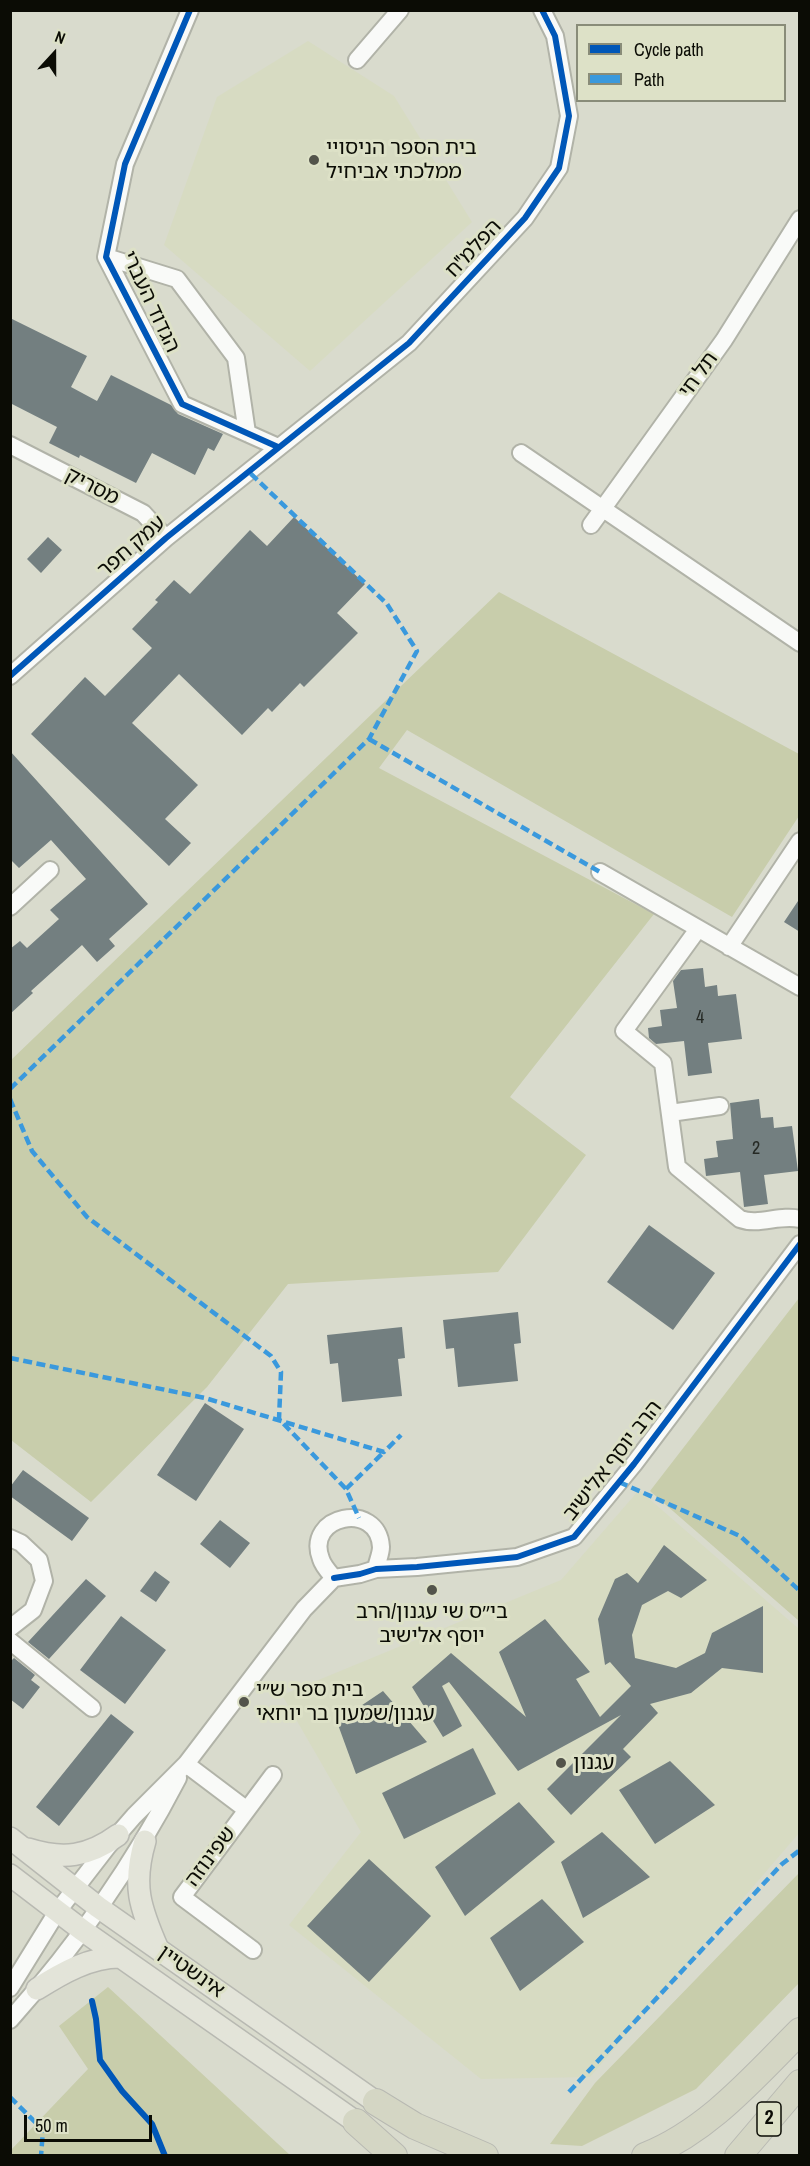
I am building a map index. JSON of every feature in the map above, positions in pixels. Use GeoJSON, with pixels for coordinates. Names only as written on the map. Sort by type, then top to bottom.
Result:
{"type":"FeatureCollection","features":[{"type":"Feature","properties":{"kind":"highway"},"geometry":{"type":"LineString","coordinates":[[645,2156],[666,2147],[699,2127],[742,2090],[800,2031]]}},
{"type":"Feature","properties":{"kind":"highway","name":"2"},"geometry":{"type":"LineString","coordinates":[[738,2156],[800,2084]]}},
{"type":"Feature","properties":{"kind":"highway"},"geometry":{"type":"LineString","coordinates":[[376,2102],[415,2126],[485,2156]]}},
{"type":"Feature","properties":{"kind":"highway"},"geometry":{"type":"LineString","coordinates":[[356,2122],[394,2156]]}},
{"type":"Feature","properties":{"kind":"main road"},"geometry":{"type":"LineString","coordinates":[[17,1843],[40,1853],[68,1856],[84,1854],[118,1835]]}},
{"type":"Feature","properties":{"kind":"main road"},"geometry":{"type":"LineString","coordinates":[[145,1841],[137,1881],[147,1924],[158,1949]]}},
{"type":"Feature","properties":{"kind":"main road","name":"אינשטיין"},"geometry":{"type":"LineString","coordinates":[[17,1843],[98,1907],[376,2102]]}},
{"type":"Feature","properties":{"kind":"main road","name":"אינשטיין"},"geometry":{"type":"LineString","coordinates":[[10,1875],[82,1930],[356,2122]]}},
{"type":"Feature","properties":{"kind":"main road"},"geometry":{"type":"LineString","coordinates":[[37,1989],[85,1964],[99,1959],[120,1957]]}},
{"type":"Feature","properties":{"kind":"street","name":"הגדוד העברי"},"geometry":{"type":"LineString","coordinates":[[190,10],[125,164],[106,257],[182,404],[278,447]]}},
{"type":"Feature","properties":{"kind":"street"},"geometry":{"type":"LineString","coordinates":[[357,60],[400,10]]}},
{"type":"Feature","properties":{"kind":"street","name":"הפלמ\"ח"},"geometry":{"type":"LineString","coordinates":[[278,447],[409,343],[525,218],[559,168],[569,116],[555,36],[542,10]]}},
{"type":"Feature","properties":{"kind":"street","name":"תל חי"},"geometry":{"type":"LineString","coordinates":[[591,525],[724,340],[800,219]]}},
{"type":"Feature","properties":{"kind":"street"},"geometry":{"type":"LineString","coordinates":[[106,257],[177,279],[236,358],[247,433]]}},
{"type":"Feature","properties":{"kind":"street","name":"מסריק"},"geometry":{"type":"LineString","coordinates":[[10,446],[143,513],[166,538]]}},
{"type":"Feature","properties":{"kind":"street","name":"עמק חפר"},"geometry":{"type":"LineString","coordinates":[[10,676],[166,538],[278,447]]}},
{"type":"Feature","properties":{"kind":"street"},"geometry":{"type":"LineString","coordinates":[[521,453],[800,643]]}},
{"type":"Feature","properties":{"kind":"street"},"geometry":{"type":"LineString","coordinates":[[729,947],[800,841]]}},
{"type":"Feature","properties":{"kind":"street"},"geometry":{"type":"LineString","coordinates":[[10,907],[50,870]]}},
{"type":"Feature","properties":{"kind":"street"},"geometry":{"type":"LineString","coordinates":[[600,872],[800,987]]}},
{"type":"Feature","properties":{"kind":"street"},"geometry":{"type":"LineString","coordinates":[[698,929],[624,1032],[663,1063],[677,1167],[731,1212],[748,1222],[791,1217],[800,1219]]}},
{"type":"Feature","properties":{"kind":"street"},"geometry":{"type":"LineString","coordinates":[[670,1113],[720,1106]]}},
{"type":"Feature","properties":{"kind":"street","name":"הרב יוסף אלישיב"},"geometry":{"type":"LineString","coordinates":[[376,1569],[437,1566],[517,1557],[574,1537],[634,1464],[800,1244]]}},
{"type":"Feature","properties":{"kind":"street"},"geometry":{"type":"LineString","coordinates":[[10,1988],[57,1912],[118,1835],[186,1764],[304,1609],[334,1578],[376,1569],[381,1549],[380,1539],[368,1523],[359,1518],[339,1519],[330,1524],[319,1541],[321,1560],[334,1578]]}},
{"type":"Feature","properties":{"kind":"street"},"geometry":{"type":"LineString","coordinates":[[10,1538],[21,1543],[39,1560],[44,1581],[33,1610],[10,1628]]}},
{"type":"Feature","properties":{"kind":"street"},"geometry":{"type":"LineString","coordinates":[[10,1641],[92,1708]]}},
{"type":"Feature","properties":{"kind":"street"},"geometry":{"type":"LineString","coordinates":[[186,1764],[246,1810]]}},
{"type":"Feature","properties":{"kind":"street"},"geometry":{"type":"LineString","coordinates":[[10,2020],[82,1930],[145,1841],[186,1764]]}},
{"type":"Feature","properties":{"kind":"street","name":"שפינוזה"},"geometry":{"type":"LineString","coordinates":[[253,1950],[182,1897],[273,1775]]}},
{"type":"Feature","properties":{"kind":"shaded area","name":"בית הספר הניסויי ממלכתי אביחיל"},"geometry":{"type":"Polygon","coordinates":[[[308,41],[394,96],[472,222],[310,371],[164,245],[217,97],[308,41]]]}},
{"type":"Feature","properties":{"kind":"shaded area"},"geometry":{"type":"Polygon","coordinates":[[[499,592],[799,754],[799,816],[732,917],[407,730],[379,768],[654,914],[510,1097],[586,1155],[498,1272],[288,1284],[207,1387],[91,1502],[11,1440],[11,1060],[499,592]]]}},
{"type":"Feature","properties":{"kind":"shaded area"},"geometry":{"type":"Polygon","coordinates":[[[799,1298],[799,1621],[650,1491],[799,1298]]]}},
{"type":"Feature","properties":{"kind":"shaded area","name":"עגנון"},"geometry":{"type":"Polygon","coordinates":[[[639,1490],[799,1629],[799,1833],[590,2077],[481,2079],[289,1925],[361,1832],[282,1695],[561,1580],[639,1490]]]}},
{"type":"Feature","properties":{"kind":"shaded area"},"geometry":{"type":"Polygon","coordinates":[[[799,1873],[799,1983],[696,2089],[582,2146],[550,2144],[595,2083],[799,1873]]]}},
{"type":"Feature","properties":{"kind":"shaded area"},"geometry":{"type":"Polygon","coordinates":[[[108,1987],[290,2155],[11,2155],[11,2150],[88,2069],[59,2026],[108,1987]]]}},
{"type":"Feature","properties":{"kind":"building"},"geometry":{"type":"Polygon","coordinates":[[[10,318],[87,356],[71,387],[97,401],[111,375],[171,405],[178,414],[223,434],[214,451],[208,448],[195,475],[152,453],[136,483],[80,455],[79,458],[49,443],[57,427],[10,403],[10,318]]]}},
{"type":"Feature","properties":{"kind":"building"},"geometry":{"type":"Polygon","coordinates":[[[294,517],[365,584],[337,613],[358,633],[304,687],[300,683],[272,712],[268,708],[242,735],[179,674],[132,723],[198,785],[165,819],[191,843],[169,866],[31,734],[85,677],[105,696],[152,648],[132,629],[158,602],[155,600],[174,580],[190,594],[250,530],[267,546],[294,517]]]}},
{"type":"Feature","properties":{"kind":"building"},"geometry":{"type":"Polygon","coordinates":[[[48,537],[62,550],[41,573],[27,559],[48,537]]]}},
{"type":"Feature","properties":{"kind":"building"},"geometry":{"type":"Polygon","coordinates":[[[10,751],[148,904],[109,939],[115,946],[97,962],[82,945],[31,991],[33,993],[10,1014],[10,949],[20,941],[27,948],[59,919],[50,910],[86,879],[51,840],[19,868],[10,859],[10,751]]]}},
{"type":"Feature","properties":{"kind":"building"},"geometry":{"type":"Polygon","coordinates":[[[800,898],[800,932],[784,922],[800,898]]]}},
{"type":"Feature","properties":{"kind":"building"},"geometry":{"type":"Polygon","coordinates":[[[703,968],[705,987],[717,985],[718,996],[736,994],[742,1039],[708,1043],[712,1073],[688,1076],[684,1041],[656,1044],[649,1038],[648,1028],[662,1026],[660,1010],[677,1008],[673,981],[681,970],[703,968]]]}},
{"type":"Feature","properties":{"kind":"building"},"geometry":{"type":"Polygon","coordinates":[[[759,1099],[761,1118],[773,1117],[774,1128],[792,1126],[798,1171],[764,1175],[768,1204],[744,1207],[740,1172],[706,1176],[704,1159],[718,1157],[716,1141],[733,1139],[730,1103],[759,1099]]]}},
{"type":"Feature","properties":{"kind":"building"},"geometry":{"type":"Polygon","coordinates":[[[649,1225],[715,1273],[673,1330],[607,1282],[649,1225]]]}},
{"type":"Feature","properties":{"kind":"building"},"geometry":{"type":"Polygon","coordinates":[[[518,1312],[521,1343],[514,1344],[518,1381],[458,1387],[454,1348],[446,1349],[443,1320],[518,1312]]]}},
{"type":"Feature","properties":{"kind":"building"},"geometry":{"type":"Polygon","coordinates":[[[402,1327],[405,1358],[398,1359],[402,1396],[342,1402],[338,1363],[330,1364],[327,1335],[402,1327]]]}},
{"type":"Feature","properties":{"kind":"building"},"geometry":{"type":"Polygon","coordinates":[[[205,1403],[244,1429],[196,1501],[157,1475],[205,1403]]]}},
{"type":"Feature","properties":{"kind":"building"},"geometry":{"type":"Polygon","coordinates":[[[23,1470],[89,1518],[72,1541],[10,1496],[10,1487],[23,1470]]]}},
{"type":"Feature","properties":{"kind":"building"},"geometry":{"type":"Polygon","coordinates":[[[220,1520],[250,1543],[230,1568],[200,1544],[220,1520]]]}},
{"type":"Feature","properties":{"kind":"building"},"geometry":{"type":"Polygon","coordinates":[[[664,1545],[707,1580],[681,1598],[668,1591],[642,1605],[632,1635],[635,1658],[676,1668],[705,1653],[712,1633],[763,1606],[763,1673],[722,1668],[691,1693],[650,1704],[658,1713],[623,1749],[631,1757],[571,1815],[547,1789],[621,1715],[518,1771],[449,1682],[442,1686],[462,1726],[443,1737],[412,1687],[451,1653],[526,1717],[499,1652],[545,1619],[590,1672],[576,1679],[600,1717],[631,1686],[610,1662],[605,1665],[598,1619],[615,1579],[627,1573],[638,1583],[664,1545]]]}},
{"type":"Feature","properties":{"kind":"building"},"geometry":{"type":"Polygon","coordinates":[[[155,1571],[170,1582],[156,1602],[140,1591],[155,1571]]]}},
{"type":"Feature","properties":{"kind":"building"},"geometry":{"type":"Polygon","coordinates":[[[86,1579],[106,1596],[49,1659],[28,1642],[86,1579]]]}},
{"type":"Feature","properties":{"kind":"building"},"geometry":{"type":"Polygon","coordinates":[[[121,1616],[166,1650],[125,1704],[80,1670],[121,1616]]]}},
{"type":"Feature","properties":{"kind":"building"},"geometry":{"type":"Polygon","coordinates":[[[14,1658],[35,1675],[31,1680],[40,1687],[23,1709],[10,1699],[10,1662],[14,1658]]]}},
{"type":"Feature","properties":{"kind":"building"},"geometry":{"type":"Polygon","coordinates":[[[383,1691],[427,1742],[356,1774],[337,1722],[383,1691]]]}},
{"type":"Feature","properties":{"kind":"building"},"geometry":{"type":"Polygon","coordinates":[[[111,1714],[134,1732],[59,1826],[36,1807],[111,1714]]]}},
{"type":"Feature","properties":{"kind":"building"},"geometry":{"type":"Polygon","coordinates":[[[473,1748],[496,1794],[404,1839],[382,1793],[473,1748]]]}},
{"type":"Feature","properties":{"kind":"building"},"geometry":{"type":"Polygon","coordinates":[[[670,1761],[715,1805],[655,1844],[619,1790],[670,1761]]]}},
{"type":"Feature","properties":{"kind":"building"},"geometry":{"type":"Polygon","coordinates":[[[519,1802],[555,1842],[465,1916],[435,1867],[519,1802]]]}},
{"type":"Feature","properties":{"kind":"building"},"geometry":{"type":"Polygon","coordinates":[[[602,1832],[650,1877],[583,1918],[561,1862],[602,1832]]]}},
{"type":"Feature","properties":{"kind":"building"},"geometry":{"type":"Polygon","coordinates":[[[369,1859],[431,1916],[369,1982],[307,1926],[369,1859]]]}},
{"type":"Feature","properties":{"kind":"building"},"geometry":{"type":"Polygon","coordinates":[[[542,1899],[584,1942],[520,1991],[490,1938],[542,1899]]]}},
{"type":"Feature","properties":{"kind":"marked path"},"geometry":{"type":"LineString","coordinates":[[10,1089],[369,739],[417,651],[387,604],[248,471]]}},
{"type":"Feature","properties":{"kind":"marked path"},"geometry":{"type":"LineString","coordinates":[[369,739],[600,872]]}},
{"type":"Feature","properties":{"kind":"marked path"},"geometry":{"type":"LineString","coordinates":[[10,1099],[32,1151],[87,1217],[271,1356],[281,1372],[279,1419],[346,1489],[359,1518]]}},
{"type":"Feature","properties":{"kind":"marked path"},"geometry":{"type":"LineString","coordinates":[[10,1358],[205,1398],[384,1452],[401,1435]]}},
{"type":"Feature","properties":{"kind":"marked path"},"geometry":{"type":"LineString","coordinates":[[346,1489],[384,1452]]}},
{"type":"Feature","properties":{"kind":"marked path"},"geometry":{"type":"LineString","coordinates":[[619,1482],[740,1536],[800,1591]]}},
{"type":"Feature","properties":{"kind":"marked path"},"geometry":{"type":"LineString","coordinates":[[569,2092],[782,1864],[800,1850]]}},
{"type":"Feature","properties":{"kind":"marked path"},"geometry":{"type":"LineString","coordinates":[[10,2097],[43,2130],[41,2156]]}},
{"type":"Feature","properties":{"kind":"cycle path"},"geometry":{"type":"LineString","coordinates":[[190,10],[125,164],[106,257],[182,404],[278,447]]}},
{"type":"Feature","properties":{"kind":"cycle path"},"geometry":{"type":"LineString","coordinates":[[10,676],[166,538],[409,343],[525,218],[559,168],[569,116],[555,36],[542,10]]}},
{"type":"Feature","properties":{"kind":"cycle path"},"geometry":{"type":"LineString","coordinates":[[334,1578],[376,1569],[517,1557],[574,1537],[634,1464],[800,1244]]}},
{"type":"Feature","properties":{"kind":"cycle path"},"geometry":{"type":"LineString","coordinates":[[92,2001],[100,2060],[122,2091],[152,2124],[165,2156]]}},
{"type":"Feature","properties":{"kind":"place","name":"בית הספר הניסויי ממלכתי אביחיל"},"geometry":{"type":"Point","coordinates":[314,160]}},
{"type":"Feature","properties":{"kind":"place","name":"בי״ס שי עגנון/הרב יוסף אלישיב"},"geometry":{"type":"Point","coordinates":[432,1590]}},
{"type":"Feature","properties":{"kind":"place","name":"בית ספר ש״י עגנון/שמעון בר יוחאי"},"geometry":{"type":"Point","coordinates":[244,1702]}},
{"type":"Feature","properties":{"kind":"place","name":"עגנון"},"geometry":{"type":"Point","coordinates":[561,1763]}}]}
